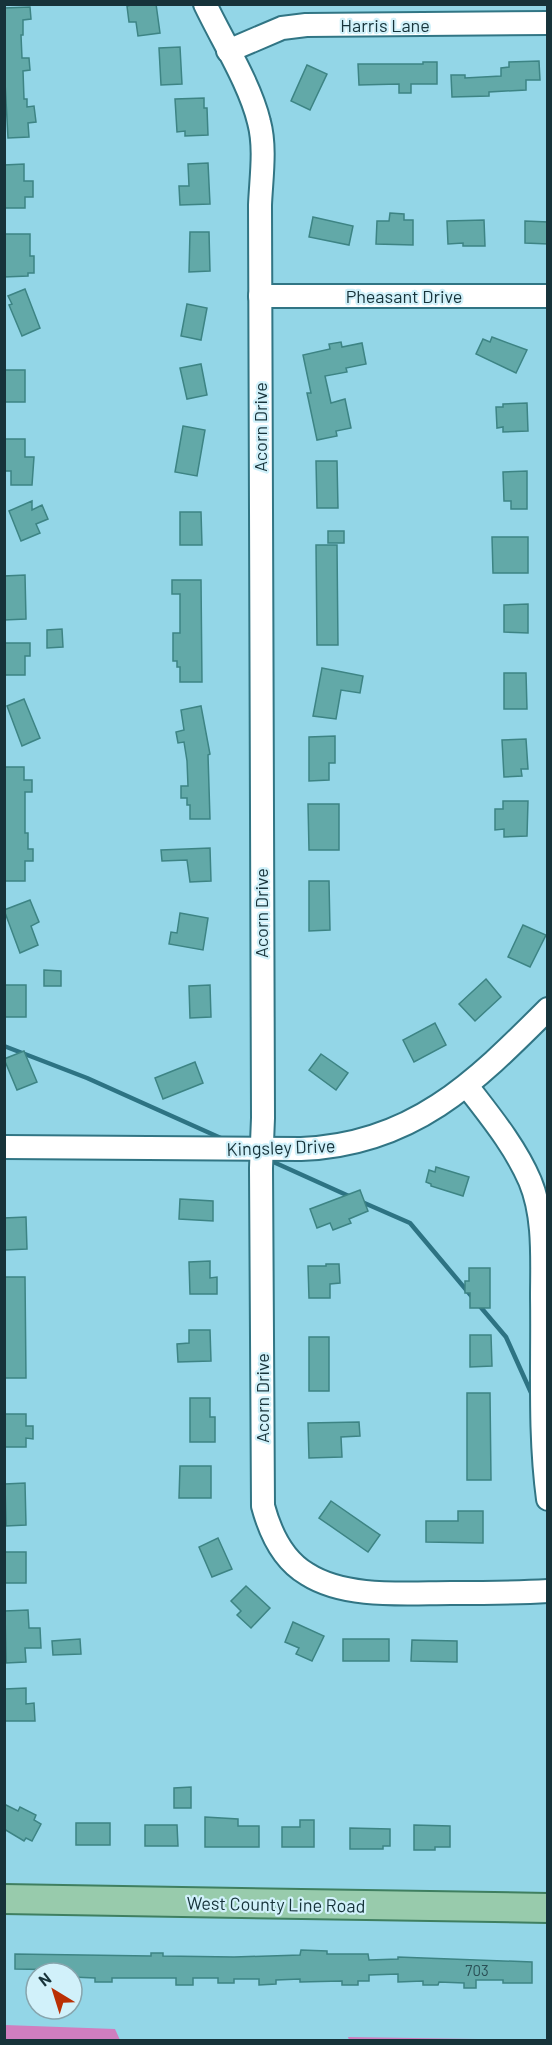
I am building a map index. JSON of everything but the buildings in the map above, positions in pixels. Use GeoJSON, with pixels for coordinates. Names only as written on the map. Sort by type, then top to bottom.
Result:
{"type":"FeatureCollection","features":[{"type":"Feature","properties":{"kind":"main road","name":"West County Line Road"},"geometry":{"type":"LineString","coordinates":[[4,1899],[548,1908]]}},
{"type":"Feature","properties":{"kind":"street","name":"Acorn Drive"},"geometry":{"type":"LineString","coordinates":[[205,4],[254,105],[260,124],[262,156],[260,296],[262,1490],[266,1518],[290,1560],[306,1574],[337,1587],[361,1591],[407,1593],[548,1591]]}},
{"type":"Feature","properties":{"kind":"street","name":"Harris Lane"},"geometry":{"type":"LineString","coordinates":[[228,51],[282,28],[399,15],[548,23]]}},
{"type":"Feature","properties":{"kind":"street","name":"Pheasant Drive"},"geometry":{"type":"LineString","coordinates":[[260,296],[548,296]]}},
{"type":"Feature","properties":{"kind":"street","name":"Kingsley Drive"},"geometry":{"type":"LineString","coordinates":[[4,1147],[320,1149],[361,1142],[419,1118],[467,1086],[548,1009]]}},
{"type":"Feature","properties":{"kind":"street"},"geometry":{"type":"LineString","coordinates":[[467,1086],[516,1153],[530,1181],[535,1198],[542,1239],[541,1392],[548,1499]]}},
{"type":"Feature","properties":{"kind":"shaded area"},"geometry":{"type":"Polygon","coordinates":[[[5,2025],[115,2029],[120,2040],[5,2040],[5,2025]]]}},
{"type":"Feature","properties":{"kind":"shaded area"},"geometry":{"type":"Polygon","coordinates":[[[348,2037],[536,2040],[349,2040],[348,2037]]]}},
{"type":"Feature","properties":{"kind":"waterway"},"geometry":{"type":"LineString","coordinates":[[4,1046],[87,1078],[223,1139]]}},
{"type":"Feature","properties":{"kind":"waterway"},"geometry":{"type":"LineString","coordinates":[[269,1160],[351,1197]]}},
{"type":"Feature","properties":{"kind":"waterway"},"geometry":{"type":"LineString","coordinates":[[362,1202],[410,1223],[473,1298]]}},
{"type":"Feature","properties":{"kind":"waterway"},"geometry":{"type":"LineString","coordinates":[[478,1304],[506,1337],[533,1397]]}}]}
